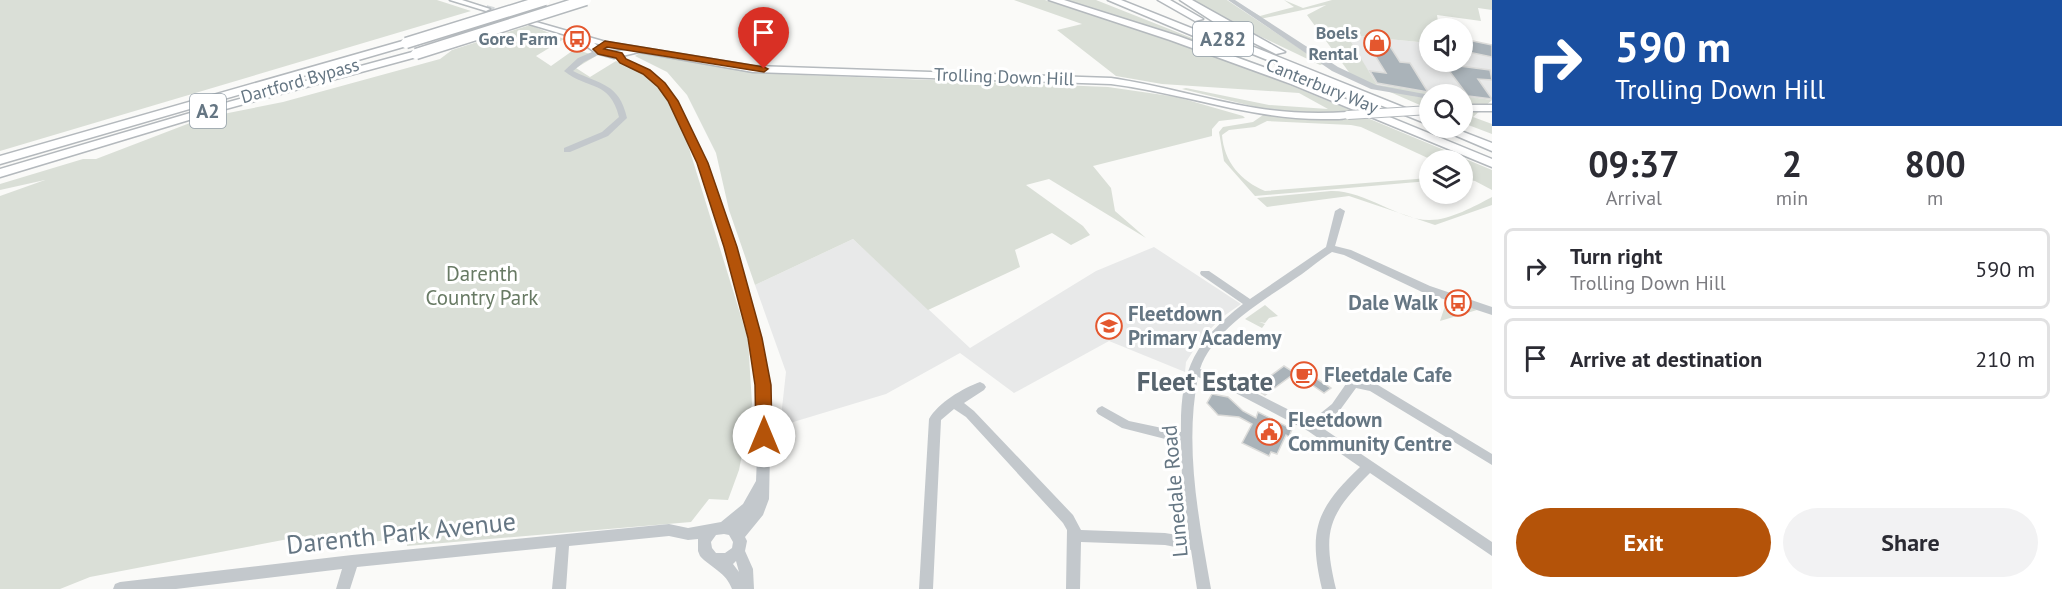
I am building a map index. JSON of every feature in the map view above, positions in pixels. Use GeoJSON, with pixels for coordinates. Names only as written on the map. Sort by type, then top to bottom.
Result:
{"type":"FeatureCollection","features":[{"type":"Feature","properties":{"kind":"highway","name":"A2"},"geometry":{"type":"LineString","coordinates":[[0,171],[218,108],[407,46],[524,0]]}},
{"type":"Feature","properties":{"kind":"highway","name":"Dartford Bypass"},"geometry":{"type":"LineString","coordinates":[[407,46],[545,0]]}},
{"type":"Feature","properties":{"kind":"highway","name":"Dartford Bypass"},"geometry":{"type":"LineString","coordinates":[[0,160],[206,99],[407,46],[565,0]]}},
{"type":"Feature","properties":{"kind":"highway","name":"A2"},"geometry":{"type":"LineString","coordinates":[[407,46],[586,0]]}},
{"type":"Feature","properties":{"kind":"highway"},"geometry":{"type":"LineString","coordinates":[[1053,0],[1150,30],[1254,68],[1492,163]]}},
{"type":"Feature","properties":{"kind":"highway"},"geometry":{"type":"LineString","coordinates":[[1163,0],[1219,30],[1318,77]]}},
{"type":"Feature","properties":{"kind":"highway"},"geometry":{"type":"LineString","coordinates":[[1185,0],[1224,24],[1278,51],[1419,107]]}},
{"type":"Feature","properties":{"kind":"highway","name":"Canterbury Way"},"geometry":{"type":"LineString","coordinates":[[1118,1],[1419,118]]}},
{"type":"Feature","properties":{"kind":"highway","name":"Canterbury Way"},"geometry":{"type":"LineString","coordinates":[[1118,1],[1492,156]]}},
{"type":"Feature","properties":{"kind":"highway"},"geometry":{"type":"LineString","coordinates":[[1254,68],[1492,167]]}},
{"type":"Feature","properties":{"kind":"highway"},"geometry":{"type":"LineString","coordinates":[[1473,130],[1492,138]]}},
{"type":"Feature","properties":{"kind":"highway"},"geometry":{"type":"LineString","coordinates":[[1469,138],[1492,147]]}},
{"type":"Feature","properties":{"kind":"main road"},"geometry":{"type":"LineString","coordinates":[[454,0],[486,9]]}},
{"type":"Feature","properties":{"kind":"main road"},"geometry":{"type":"LineString","coordinates":[[532,22],[578,36],[600,48]]}},
{"type":"Feature","properties":{"kind":"main road","name":"Trolling Down Hill"},"geometry":{"type":"LineString","coordinates":[[600,48],[657,52],[743,67],[777,70],[983,75],[1126,82],[1266,112],[1306,117],[1419,112]]}},
{"type":"Feature","properties":{"kind":"main road"},"geometry":{"type":"LineString","coordinates":[[1473,108],[1492,108]]}},
{"type":"Feature","properties":{"kind":"street"},"geometry":{"type":"LineString","coordinates":[[1231,0],[1335,69],[1374,87],[1419,95]]}},
{"type":"Feature","properties":{"kind":"street"},"geometry":{"type":"LineString","coordinates":[[567,150],[605,134],[623,118],[621,101],[609,90],[568,71],[600,48]]}},
{"type":"Feature","properties":{"kind":"street"},"geometry":{"type":"LineString","coordinates":[[622,51],[623,61],[651,75],[668,93],[707,174],[734,258],[760,364],[765,409],[762,499],[758,511],[738,536]]}},
{"type":"Feature","properties":{"kind":"street"},"geometry":{"type":"LineString","coordinates":[[1340,212],[1330,245],[1332,249],[1347,252],[1431,291],[1492,311]]}},
{"type":"Feature","properties":{"kind":"street","name":"Lunedale Road"},"geometry":{"type":"LineString","coordinates":[[1204,589],[1197,545],[1187,440],[1187,416],[1193,371],[1214,336],[1226,324],[1252,304],[1302,272],[1326,251],[1332,249]]}},
{"type":"Feature","properties":{"kind":"street"},"geometry":{"type":"LineString","coordinates":[[1205,273],[1252,304]]}},
{"type":"Feature","properties":{"kind":"street"},"geometry":{"type":"LineString","coordinates":[[1193,371],[1232,386],[1312,427],[1492,550]]}},
{"type":"Feature","properties":{"kind":"street"},"geometry":{"type":"LineString","coordinates":[[1312,427],[1336,408],[1352,384],[1359,383],[1374,388],[1492,460]]}},
{"type":"Feature","properties":{"kind":"street"},"geometry":{"type":"LineString","coordinates":[[926,589],[934,422],[942,411],[957,404],[962,398],[980,387]]}},
{"type":"Feature","properties":{"kind":"street"},"geometry":{"type":"LineString","coordinates":[[957,404],[965,408],[1072,524],[1074,536],[1073,589]]}},
{"type":"Feature","properties":{"kind":"street"},"geometry":{"type":"LineString","coordinates":[[1102,411],[1126,425],[1187,440]]}},
{"type":"Feature","properties":{"kind":"street"},"geometry":{"type":"LineString","coordinates":[[1329,589],[1323,558],[1324,520],[1340,494],[1369,466]]}},
{"type":"Feature","properties":{"kind":"street"},"geometry":{"type":"LineString","coordinates":[[704,546],[707,534],[718,529],[750,506],[762,482]]}},
{"type":"Feature","properties":{"kind":"street"},"geometry":{"type":"LineString","coordinates":[[714,559],[728,559],[738,551],[740,546],[738,536],[733,530],[718,529]]}},
{"type":"Feature","properties":{"kind":"street","name":"Darenth Park Avenue"},"geometry":{"type":"LineString","coordinates":[[120,589],[352,561],[669,530],[688,534],[718,529]]}},
{"type":"Feature","properties":{"kind":"street"},"geometry":{"type":"LineString","coordinates":[[688,534],[704,546],[708,555],[727,566],[733,573],[739,589]]}},
{"type":"Feature","properties":{"kind":"street"},"geometry":{"type":"LineString","coordinates":[[1074,536],[1165,539],[1197,545]]}},
{"type":"Feature","properties":{"kind":"street"},"geometry":{"type":"LineString","coordinates":[[559,589],[563,540]]}},
{"type":"Feature","properties":{"kind":"street"},"geometry":{"type":"LineString","coordinates":[[738,551],[747,569],[747,589]]}},
{"type":"Feature","properties":{"kind":"street"},"geometry":{"type":"LineString","coordinates":[[343,589],[352,561]]}},
{"type":"Feature","properties":{"kind":"shaded area"},"geometry":{"type":"Polygon","coordinates":[[[1347,35],[1419,42],[1419,72],[1473,72],[1473,41],[1492,45],[1492,100],[1473,98],[1473,84],[1419,84],[1419,90],[1377,86],[1347,35]]]}},
{"type":"Feature","properties":{"kind":"shaded area","name":"Fleetdown Primary Academy"},"geometry":{"type":"Polygon","coordinates":[[[853,239],[970,348],[1096,271],[1154,247],[1241,304],[1221,318],[1200,340],[1195,338],[1193,342],[1197,345],[1186,362],[1185,372],[1109,341],[1014,393],[960,353],[886,394],[780,426],[786,372],[755,285],[853,239]]]}},
{"type":"Feature","properties":{"kind":"green space"},"geometry":{"type":"Polygon","coordinates":[[[0,0],[437,0],[471,11],[0,151],[0,0]]]}},
{"type":"Feature","properties":{"kind":"green space"},"geometry":{"type":"Polygon","coordinates":[[[1014,0],[1045,0],[1146,32],[1241,65],[1355,112],[1319,114],[1272,111],[1182,89],[1269,105],[1328,109],[1299,93],[1162,84],[1116,76],[1057,30],[1082,24],[1014,0]]]}},
{"type":"Feature","properties":{"kind":"green space"},"geometry":{"type":"Polygon","coordinates":[[[1060,0],[1096,0],[1303,82],[1060,0]]]}},
{"type":"Feature","properties":{"kind":"green space"},"geometry":{"type":"Polygon","coordinates":[[[1193,0],[1227,0],[1323,64],[1320,65],[1230,22],[1193,0]]]}},
{"type":"Feature","properties":{"kind":"green space"},"geometry":{"type":"Polygon","coordinates":[[[1232,0],[1260,16],[1294,7],[1284,0],[1303,8],[1332,0],[1492,0],[1492,10],[1478,8],[1481,21],[1473,18],[1437,15],[1437,18],[1419,18],[1419,42],[1347,35],[1377,85],[1419,90],[1419,105],[1351,75],[1307,15],[1326,5],[1260,19],[1232,0]]]}},
{"type":"Feature","properties":{"kind":"green space","name":"Darenth Country Park"},"geometry":{"type":"Polygon","coordinates":[[[530,25],[564,39],[536,56],[551,66],[575,49],[596,56],[576,68],[590,77],[616,61],[648,76],[665,94],[684,132],[748,339],[752,404],[739,470],[728,500],[709,499],[691,522],[407,546],[407,538],[315,548],[304,536],[90,577],[60,589],[0,589],[0,196],[45,180],[0,190],[0,184],[83,159],[96,159],[203,118],[283,102],[440,59],[452,50],[530,25]]]}},
{"type":"Feature","properties":{"kind":"green space"},"geometry":{"type":"Polygon","coordinates":[[[641,52],[756,73],[1108,87],[1177,97],[1245,118],[1219,121],[1212,129],[1212,136],[1093,166],[1111,188],[1115,211],[1146,238],[1049,179],[1026,185],[1083,226],[1090,235],[1071,245],[1052,233],[1015,250],[1020,267],[928,310],[853,239],[755,285],[729,210],[716,153],[687,95],[667,72],[635,56],[641,52]]]}},
{"type":"Feature","properties":{"kind":"green space"},"geometry":{"type":"Polygon","coordinates":[[[1473,97],[1492,100],[1473,117],[1473,97]]]}},
{"type":"Feature","properties":{"kind":"green space"},"geometry":{"type":"Polygon","coordinates":[[[1263,115],[1308,119],[1365,117],[1444,150],[1419,150],[1419,154],[1361,127],[1351,125],[1267,121],[1255,127],[1229,130],[1222,135],[1223,145],[1230,162],[1248,182],[1265,191],[1419,179],[1419,182],[1255,196],[1224,161],[1219,132],[1223,127],[1253,122],[1263,115]]]}},
{"type":"Feature","properties":{"kind":"green space"},"geometry":{"type":"Polygon","coordinates":[[[1473,117],[1492,124],[1492,134],[1473,127],[1473,117]]]}},
{"type":"Feature","properties":{"kind":"green space"},"geometry":{"type":"Polygon","coordinates":[[[1473,162],[1492,170],[1492,190],[1473,181],[1473,162]]]}},
{"type":"Feature","properties":{"kind":"green space"},"geometry":{"type":"Polygon","coordinates":[[[1331,191],[1357,195],[1401,213],[1349,196],[1267,207],[1257,198],[1331,191]]]}},
{"type":"Feature","properties":{"kind":"green space"},"geometry":{"type":"Polygon","coordinates":[[[1492,197],[1492,205],[1435,225],[1412,217],[1430,220],[1446,218],[1492,197]]]}},
{"type":"Feature","properties":{"kind":"green space"},"geometry":{"type":"Polygon","coordinates":[[[1447,300],[1477,310],[1440,321],[1447,300]]]}},
{"type":"Feature","properties":{"kind":"green space"},"geometry":{"type":"Polygon","coordinates":[[[1265,305],[1278,316],[1269,318],[1265,323],[1259,322],[1265,324],[1262,328],[1245,319],[1265,305]]]}},
{"type":"Feature","properties":{"kind":"building"},"geometry":{"type":"Polygon","coordinates":[[[1364,38],[1386,40],[1400,62],[1410,63],[1423,84],[1419,84],[1419,90],[1377,83],[1370,71],[1386,73],[1364,38]]]}},
{"type":"Feature","properties":{"kind":"building"},"geometry":{"type":"Polygon","coordinates":[[[1473,41],[1492,45],[1492,57],[1473,53],[1473,41]]]}},
{"type":"Feature","properties":{"kind":"building"},"geometry":{"type":"Polygon","coordinates":[[[1473,68],[1490,70],[1492,80],[1478,79],[1492,99],[1473,97],[1473,84],[1459,84],[1450,72],[1473,72],[1473,68]]]}},
{"type":"Feature","properties":{"kind":"building"},"geometry":{"type":"Polygon","coordinates":[[[1284,366],[1295,373],[1265,395],[1254,388],[1284,366]]]}},
{"type":"Feature","properties":{"kind":"building"},"geometry":{"type":"Polygon","coordinates":[[[1305,371],[1331,388],[1324,393],[1299,376],[1305,371]]]}},
{"type":"Feature","properties":{"kind":"building","name":"Fleetdown Community Centre"},"geometry":{"type":"Polygon","coordinates":[[[1212,394],[1228,397],[1243,411],[1256,418],[1258,412],[1292,429],[1289,437],[1286,435],[1277,454],[1271,452],[1269,456],[1242,443],[1252,424],[1239,417],[1218,415],[1207,403],[1212,394]]]}},
{"type":"Feature","properties":{"kind":"tunnel"},"geometry":{"type":"LineString","coordinates":[[486,9],[529,21]]}},
{"type":"Feature","properties":{"kind":"place","name":"Gore Farm"},"geometry":{"type":"Point","coordinates":[577,39]}},
{"type":"Feature","properties":{"kind":"place","name":"Boels Rental"},"geometry":{"type":"Point","coordinates":[1377,43]}},
{"type":"Feature","properties":{"kind":"place","name":"Dale Walk"},"geometry":{"type":"Point","coordinates":[1458,303]}},
{"type":"Feature","properties":{"kind":"place","name":"Fleetdown Primary Academy"},"geometry":{"type":"Point","coordinates":[1109,326]}},
{"type":"Feature","properties":{"kind":"place","name":"Fleetdale Cafe"},"geometry":{"type":"Point","coordinates":[1304,375]}},
{"type":"Feature","properties":{"kind":"place","name":"Fleetdown Community Centre"},"geometry":{"type":"Point","coordinates":[1269,432]}},
{"type":"Feature","properties":{"kind":"district","name":"Fleet Estate"},"geometry":{"type":"Point","coordinates":[1205,382]}},
{"type":"Feature","properties":{"kind":"route"},"geometry":{"type":"LineString","coordinates":[[764,69],[608,44],[598,49],[601,52],[619,55],[623,61],[655,78],[673,101],[703,163],[730,247],[755,338],[762,374],[765,409],[764,436]]}}]}
